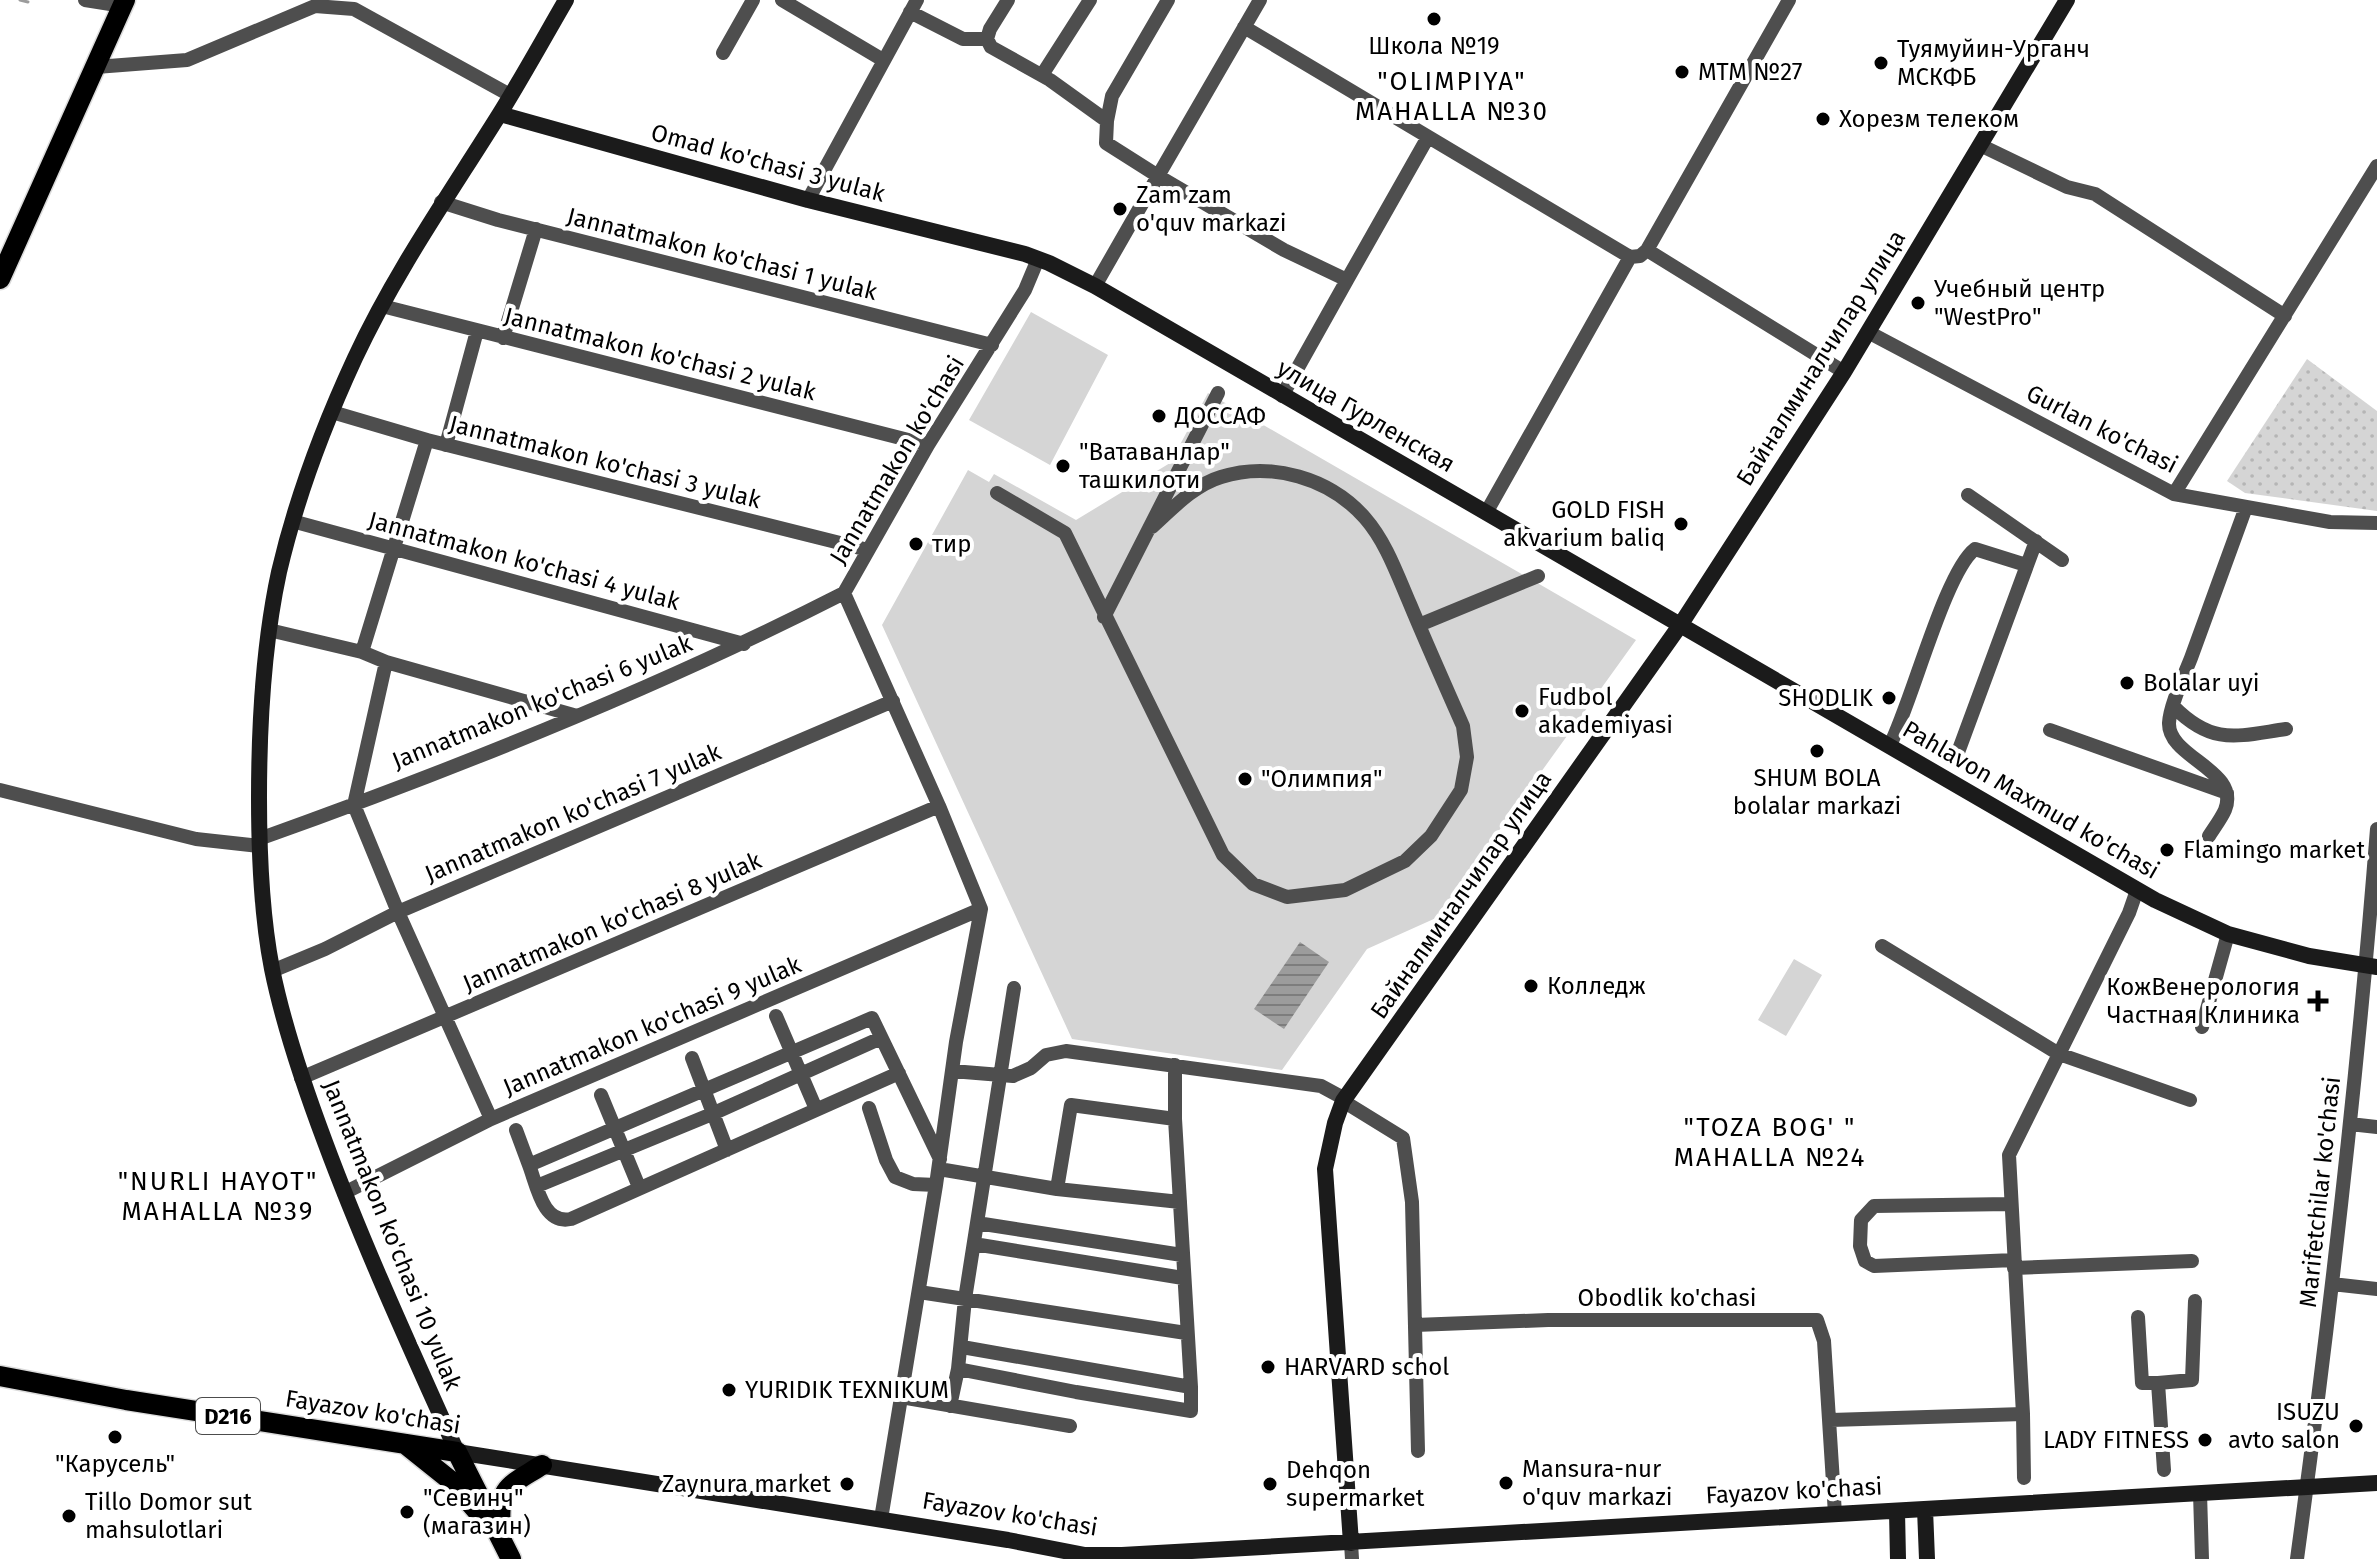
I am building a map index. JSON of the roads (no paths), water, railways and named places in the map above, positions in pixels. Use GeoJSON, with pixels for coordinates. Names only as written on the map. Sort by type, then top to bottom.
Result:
{"type":"FeatureCollection","features":[{"type":"Feature","properties":{"kind":"main road"},"geometry":{"type":"LineString","coordinates":[[0,279],[6,251],[124,3]]}},
{"type":"Feature","properties":{"kind":"main road","name":"Fayazov ko'chasi"},"geometry":{"type":"LineString","coordinates":[[0,1376],[126,1400],[457,1452]]}},
{"type":"Feature","properties":{"kind":"main road"},"geometry":{"type":"LineString","coordinates":[[404,1443],[450,1480],[501,1539]]}},
{"type":"Feature","properties":{"kind":"main road"},"geometry":{"type":"LineString","coordinates":[[457,1452],[511,1559]]}},
{"type":"Feature","properties":{"kind":"main road"},"geometry":{"type":"LineString","coordinates":[[501,1539],[498,1503],[511,1484],[542,1465]]}},
{"type":"Feature","properties":{"kind":"street"},"geometry":{"type":"LineString","coordinates":[[85,0],[124,3]]}},
{"type":"Feature","properties":{"kind":"street","name":"Jannatmakon ko'chasi 10 yulak"},"geometry":{"type":"LineString","coordinates":[[457,1452],[344,1193],[301,1078],[272,971],[263,908],[259,842],[259,735],[269,630],[279,574],[292,521],[332,412],[355,357],[441,202],[500,114],[566,0]]}},
{"type":"Feature","properties":{"kind":"street"},"geometry":{"type":"LineString","coordinates":[[723,53],[753,0]]}},
{"type":"Feature","properties":{"kind":"street"},"geometry":{"type":"LineString","coordinates":[[782,0],[883,60]]}},
{"type":"Feature","properties":{"kind":"street"},"geometry":{"type":"LineString","coordinates":[[1008,0],[990,29],[987,39],[991,47],[1042,75],[1107,121]]}},
{"type":"Feature","properties":{"kind":"street"},"geometry":{"type":"LineString","coordinates":[[1042,75],[1090,0]]}},
{"type":"Feature","properties":{"kind":"street"},"geometry":{"type":"LineString","coordinates":[[1168,0],[1112,96],[1106,143],[1284,250],[1347,280]]}},
{"type":"Feature","properties":{"kind":"street"},"geometry":{"type":"LineString","coordinates":[[1095,286],[1260,0]]}},
{"type":"Feature","properties":{"kind":"street"},"geometry":{"type":"LineString","coordinates":[[1244,27],[1630,257],[1640,256],[1647,250],[1789,0]]}},
{"type":"Feature","properties":{"kind":"street","name":"Байналминалчилар улица"},"geometry":{"type":"LineString","coordinates":[[1352,1551],[1325,1169],[1335,1123],[1344,1100],[1681,624],[1844,372],[2067,0]]}},
{"type":"Feature","properties":{"kind":"street"},"geometry":{"type":"LineString","coordinates":[[96,67],[187,60],[315,6],[354,9],[510,95]]}},
{"type":"Feature","properties":{"kind":"street"},"geometry":{"type":"LineString","coordinates":[[808,200],[914,6],[963,39],[987,39]]}},
{"type":"Feature","properties":{"kind":"street","name":"Omad ko'chasi 3 yulak"},"geometry":{"type":"LineString","coordinates":[[500,114],[808,200],[1032,256]]}},
{"type":"Feature","properties":{"kind":"street"},"geometry":{"type":"LineString","coordinates":[[1282,396],[1428,137]]}},
{"type":"Feature","properties":{"kind":"street"},"geometry":{"type":"LineString","coordinates":[[1980,145],[2067,187],[2095,194],[2285,316]]}},
{"type":"Feature","properties":{"kind":"street","name":"Gurlan ko'chasi"},"geometry":{"type":"LineString","coordinates":[[1868,332],[2174,494],[2377,166]]}},
{"type":"Feature","properties":{"kind":"street","name":"Jannatmakon ko'chasi 1 yulak"},"geometry":{"type":"LineString","coordinates":[[441,202],[992,345]]}},
{"type":"Feature","properties":{"kind":"street"},"geometry":{"type":"LineString","coordinates":[[503,338],[536,229]]}},
{"type":"Feature","properties":{"kind":"street"},"geometry":{"type":"LineString","coordinates":[[1647,250],[1844,372]]}},
{"type":"Feature","properties":{"kind":"street","name":"улица Гурленская"},"geometry":{"type":"LineString","coordinates":[[1032,256],[1095,286],[1681,624]]}},
{"type":"Feature","properties":{"kind":"street","name":"Jannatmakon ko'chasi"},"geometry":{"type":"LineString","coordinates":[[981,909],[939,806],[844,593],[928,445],[1025,290],[1032,256]]}},
{"type":"Feature","properties":{"kind":"street"},"geometry":{"type":"LineString","coordinates":[[1486,513],[1630,257]]}},
{"type":"Feature","properties":{"kind":"street","name":"Jannatmakon ko'chasi 2 yulak"},"geometry":{"type":"LineString","coordinates":[[382,306],[928,445]]}},
{"type":"Feature","properties":{"kind":"street"},"geometry":{"type":"LineString","coordinates":[[446,445],[477,331]]}},
{"type":"Feature","properties":{"kind":"street"},"geometry":{"type":"LineString","coordinates":[[1104,617],[1218,393]]}},
{"type":"Feature","properties":{"kind":"street","name":"Jannatmakon ko'chasi 3 yulak"},"geometry":{"type":"LineString","coordinates":[[332,412],[446,445],[868,550]]}},
{"type":"Feature","properties":{"kind":"street"},"geometry":{"type":"LineString","coordinates":[[362,652],[427,440]]}},
{"type":"Feature","properties":{"kind":"street"},"geometry":{"type":"LineString","coordinates":[[997,493],[1065,533],[1223,855],[1253,884],[1287,897],[1345,890],[1405,861],[1431,836],[1461,790],[1467,757],[1463,726],[1385,547],[1364,517],[1331,490],[1298,475],[1256,471],[1219,477],[1189,494],[1152,527]]}},
{"type":"Feature","properties":{"kind":"street"},"geometry":{"type":"LineString","coordinates":[[2174,494],[2330,522],[2377,523]]}},
{"type":"Feature","properties":{"kind":"street"},"geometry":{"type":"LineString","coordinates":[[1968,495],[2062,560]]}},
{"type":"Feature","properties":{"kind":"street"},"geometry":{"type":"LineString","coordinates":[[2209,836],[2226,809],[2227,793],[2215,774],[2173,738],[2169,723],[2246,507]]}},
{"type":"Feature","properties":{"kind":"street","name":"Jannatmakon ko'chasi 4 yulak"},"geometry":{"type":"LineString","coordinates":[[292,521],[744,644]]}},
{"type":"Feature","properties":{"kind":"street"},"geometry":{"type":"LineString","coordinates":[[1957,755],[2036,541]]}},
{"type":"Feature","properties":{"kind":"street"},"geometry":{"type":"LineString","coordinates":[[1890,745],[1902,722],[1943,608],[1966,555],[1975,549],[2026,565]]}},
{"type":"Feature","properties":{"kind":"street"},"geometry":{"type":"LineString","coordinates":[[1419,625],[1538,576]]}},
{"type":"Feature","properties":{"kind":"street","name":"Jannatmakon ko'chasi 6 yulak"},"geometry":{"type":"LineString","coordinates":[[259,842],[577,716],[744,644],[844,593]]}},
{"type":"Feature","properties":{"kind":"street","name":"Pahlavon Maxmud ko'chasi"},"geometry":{"type":"LineString","coordinates":[[1681,624],[1785,688],[1890,745],[2137,890],[2228,934],[2309,956],[2371,966]]}},
{"type":"Feature","properties":{"kind":"street"},"geometry":{"type":"LineString","coordinates":[[269,630],[362,652],[386,662],[577,716]]}},
{"type":"Feature","properties":{"kind":"street"},"geometry":{"type":"LineString","coordinates":[[386,662],[354,805],[398,912],[491,1119]]}},
{"type":"Feature","properties":{"kind":"street","name":"Jannatmakon ko'chasi 7 yulak"},"geometry":{"type":"LineString","coordinates":[[272,971],[325,949],[398,912],[893,701]]}},
{"type":"Feature","properties":{"kind":"street"},"geometry":{"type":"LineString","coordinates":[[2174,707],[2186,719],[2217,736],[2231,737],[2286,729]]}},
{"type":"Feature","properties":{"kind":"street"},"geometry":{"type":"LineString","coordinates":[[2050,730],[2227,793]]}},
{"type":"Feature","properties":{"kind":"street"},"geometry":{"type":"LineString","coordinates":[[0,790],[196,839],[259,842]]}},
{"type":"Feature","properties":{"kind":"street","name":"Jannatmakon ko'chasi 8 yulak"},"geometry":{"type":"LineString","coordinates":[[301,1078],[939,806]]}},
{"type":"Feature","properties":{"kind":"street","name":"Marifetchilar ko'chasi"},"geometry":{"type":"LineString","coordinates":[[2297,1559],[2371,966],[2377,829]]}},
{"type":"Feature","properties":{"kind":"street"},"geometry":{"type":"LineString","coordinates":[[2024,1478],[2009,1155],[2129,913],[2137,890]]}},
{"type":"Feature","properties":{"kind":"street"},"geometry":{"type":"LineString","coordinates":[[881,1519],[952,1071],[981,909]]}},
{"type":"Feature","properties":{"kind":"street","name":"Jannatmakon ko'chasi 9 yulak"},"geometry":{"type":"LineString","coordinates":[[344,1193],[491,1119],[981,909]]}},
{"type":"Feature","properties":{"kind":"street"},"geometry":{"type":"LineString","coordinates":[[2202,1027],[2228,934]]}},
{"type":"Feature","properties":{"kind":"street"},"geometry":{"type":"LineString","coordinates":[[1882,946],[2059,1054],[2190,1100]]}},
{"type":"Feature","properties":{"kind":"street"},"geometry":{"type":"LineString","coordinates":[[950,1406],[962,1347],[965,1299],[1014,988]]}},
{"type":"Feature","properties":{"kind":"street"},"geometry":{"type":"LineString","coordinates":[[776,1016],[816,1109]]}},
{"type":"Feature","properties":{"kind":"street"},"geometry":{"type":"LineString","coordinates":[[529,1165],[872,1018],[939,1164]]}},
{"type":"Feature","properties":{"kind":"street"},"geometry":{"type":"LineString","coordinates":[[537,1186],[712,1114],[881,1038]]}},
{"type":"Feature","properties":{"kind":"street"},"geometry":{"type":"LineString","coordinates":[[952,1071],[1013,1076],[1031,1068],[1046,1055],[1066,1051],[1321,1086],[1403,1138],[1412,1202],[1418,1451]]}},
{"type":"Feature","properties":{"kind":"street"},"geometry":{"type":"LineString","coordinates":[[692,1058],[727,1150]]}},
{"type":"Feature","properties":{"kind":"street"},"geometry":{"type":"LineString","coordinates":[[958,1369],[1191,1411],[1175,1119],[1175,1065]]}},
{"type":"Feature","properties":{"kind":"street"},"geometry":{"type":"LineString","coordinates":[[516,1130],[547,1210],[553,1219],[561,1221],[899,1073]]}},
{"type":"Feature","properties":{"kind":"street"},"geometry":{"type":"LineString","coordinates":[[601,1095],[639,1187]]}},
{"type":"Feature","properties":{"kind":"street"},"geometry":{"type":"LineString","coordinates":[[1057,1189],[1071,1105],[1175,1119]]}},
{"type":"Feature","properties":{"kind":"street"},"geometry":{"type":"LineString","coordinates":[[869,1108],[886,1160],[895,1177],[913,1184],[936,1185]]}},
{"type":"Feature","properties":{"kind":"street"},"geometry":{"type":"LineString","coordinates":[[2350,1124],[2377,1127]]}},
{"type":"Feature","properties":{"kind":"street"},"geometry":{"type":"LineString","coordinates":[[939,1164],[984,1177],[1057,1189],[1180,1202]]}},
{"type":"Feature","properties":{"kind":"street"},"geometry":{"type":"LineString","coordinates":[[2010,1204],[1874,1206],[1861,1220],[1860,1246],[1865,1261],[1874,1266],[2192,1261]]}},
{"type":"Feature","properties":{"kind":"street"},"geometry":{"type":"LineString","coordinates":[[977,1223],[1182,1255]]}},
{"type":"Feature","properties":{"kind":"street"},"geometry":{"type":"LineString","coordinates":[[974,1244],[1183,1278]]}},
{"type":"Feature","properties":{"kind":"street"},"geometry":{"type":"LineString","coordinates":[[2332,1284],[2377,1289]]}},
{"type":"Feature","properties":{"kind":"street"},"geometry":{"type":"LineString","coordinates":[[919,1292],[1186,1333]]}},
{"type":"Feature","properties":{"kind":"street"},"geometry":{"type":"LineString","coordinates":[[2138,1317],[2142,1383],[2192,1380],[2195,1301]]}},
{"type":"Feature","properties":{"kind":"street","name":"Obodlik ko'chasi"},"geometry":{"type":"LineString","coordinates":[[1415,1325],[1548,1320],[1817,1320],[1824,1341],[1835,1514]]}},
{"type":"Feature","properties":{"kind":"street"},"geometry":{"type":"LineString","coordinates":[[962,1347],[1191,1387]]}},
{"type":"Feature","properties":{"kind":"street"},"geometry":{"type":"LineString","coordinates":[[2158,1383],[2164,1470]]}},
{"type":"Feature","properties":{"kind":"street"},"geometry":{"type":"LineString","coordinates":[[901,1397],[1070,1426]]}},
{"type":"Feature","properties":{"kind":"street"},"geometry":{"type":"LineString","coordinates":[[1831,1420],[2023,1414]]}},
{"type":"Feature","properties":{"kind":"street","name":"Fayazov ko'chasi"},"geometry":{"type":"LineString","coordinates":[[457,1452],[881,1519],[1085,1555],[1134,1557],[1352,1551],[1835,1514],[2377,1483]]}},
{"type":"Feature","properties":{"kind":"street"},"geometry":{"type":"LineString","coordinates":[[2200,1493],[2202,1559]]}},
{"type":"Feature","properties":{"kind":"street"},"geometry":{"type":"LineString","coordinates":[[1925,1509],[1927,1559]]}},
{"type":"Feature","properties":{"kind":"street"},"geometry":{"type":"LineString","coordinates":[[1897,1511],[1898,1559]]}},
{"type":"Feature","properties":{"kind":"waterway"},"geometry":{"type":"LineString","coordinates":[[20,0],[28,2]]}},
{"type":"Feature","properties":{"kind":"place","name":"Школа №19"},"geometry":{"type":"Point","coordinates":[1434,19]}},
{"type":"Feature","properties":{"kind":"place","name":"Туямуйин-Урганч МСКФБ"},"geometry":{"type":"Point","coordinates":[1881,63]}},
{"type":"Feature","properties":{"kind":"place","name":"MTM №27"},"geometry":{"type":"Point","coordinates":[1682,72]}},
{"type":"Feature","properties":{"kind":"place","name":"Хорезм телеком"},"geometry":{"type":"Point","coordinates":[1823,119]}},
{"type":"Feature","properties":{"kind":"place","name":"Zam zam o'quv markazi"},"geometry":{"type":"Point","coordinates":[1120,209]}},
{"type":"Feature","properties":{"kind":"place","name":"Учебный центр \"WestPro\""},"geometry":{"type":"Point","coordinates":[1918,303]}},
{"type":"Feature","properties":{"kind":"place","name":"ДОССАФ"},"geometry":{"type":"Point","coordinates":[1159,416]}},
{"type":"Feature","properties":{"kind":"place","name":"\"Ватаванлар\" ташкилоти"},"geometry":{"type":"Point","coordinates":[1063,466]}},
{"type":"Feature","properties":{"kind":"place","name":"GOLD FISH akvarium baliq"},"geometry":{"type":"Point","coordinates":[1681,524]}},
{"type":"Feature","properties":{"kind":"place","name":"тир"},"geometry":{"type":"Point","coordinates":[916,544]}},
{"type":"Feature","properties":{"kind":"place","name":"Bolalar uyi"},"geometry":{"type":"Point","coordinates":[2127,683]}},
{"type":"Feature","properties":{"kind":"place","name":"SHODLIK"},"geometry":{"type":"Point","coordinates":[1889,698]}},
{"type":"Feature","properties":{"kind":"place","name":"Fudbol akademiyasi"},"geometry":{"type":"Point","coordinates":[1522,711]}},
{"type":"Feature","properties":{"kind":"place","name":"SHUM BOLA bolalar markazi"},"geometry":{"type":"Point","coordinates":[1817,751]}},
{"type":"Feature","properties":{"kind":"place","name":"\"Олимпия\""},"geometry":{"type":"Point","coordinates":[1245,779]}},
{"type":"Feature","properties":{"kind":"place","name":"Flamingo market"},"geometry":{"type":"Point","coordinates":[2167,850]}},
{"type":"Feature","properties":{"kind":"place","name":"Колледж"},"geometry":{"type":"Point","coordinates":[1531,986]}},
{"type":"Feature","properties":{"kind":"place","name":"КожВенерология Частная Клиника"},"geometry":{"type":"Point","coordinates":[2318,1001]}},
{"type":"Feature","properties":{"kind":"place","name":"HARVARD schol"},"geometry":{"type":"Point","coordinates":[1268,1367]}},
{"type":"Feature","properties":{"kind":"place","name":"YURIDIK TEXNIKUM"},"geometry":{"type":"Point","coordinates":[729,1390]}},
{"type":"Feature","properties":{"kind":"place","name":"ISUZU avto salon"},"geometry":{"type":"Point","coordinates":[2356,1426]}},
{"type":"Feature","properties":{"kind":"place","name":"\"Карусель\""},"geometry":{"type":"Point","coordinates":[115,1437]}},
{"type":"Feature","properties":{"kind":"place","name":"LADY FITNESS"},"geometry":{"type":"Point","coordinates":[2205,1440]}},
{"type":"Feature","properties":{"kind":"place","name":"Mansura-nur o'quv markazi"},"geometry":{"type":"Point","coordinates":[1506,1483]}},
{"type":"Feature","properties":{"kind":"place","name":"Zaynura market"},"geometry":{"type":"Point","coordinates":[847,1484]}},
{"type":"Feature","properties":{"kind":"place","name":"Dehqon supermarket"},"geometry":{"type":"Point","coordinates":[1270,1484]}},
{"type":"Feature","properties":{"kind":"place","name":"\"Севинч\" (магазин)"},"geometry":{"type":"Point","coordinates":[407,1512]}},
{"type":"Feature","properties":{"kind":"place","name":"Tillo Domor sut mahsulotlari"},"geometry":{"type":"Point","coordinates":[69,1516]}},
{"type":"Feature","properties":{"kind":"district","name":"\"OLIMPIYA\" MAHALLA №30"},"geometry":{"type":"Point","coordinates":[1452,96]}},
{"type":"Feature","properties":{"kind":"district","name":"\"TOZA BOG' \" MAHALLA №24"},"geometry":{"type":"Point","coordinates":[1770,1142]}},
{"type":"Feature","properties":{"kind":"district","name":"\"NURLI HAYOT\" MAHALLA №39"},"geometry":{"type":"Point","coordinates":[218,1196]}}]}
